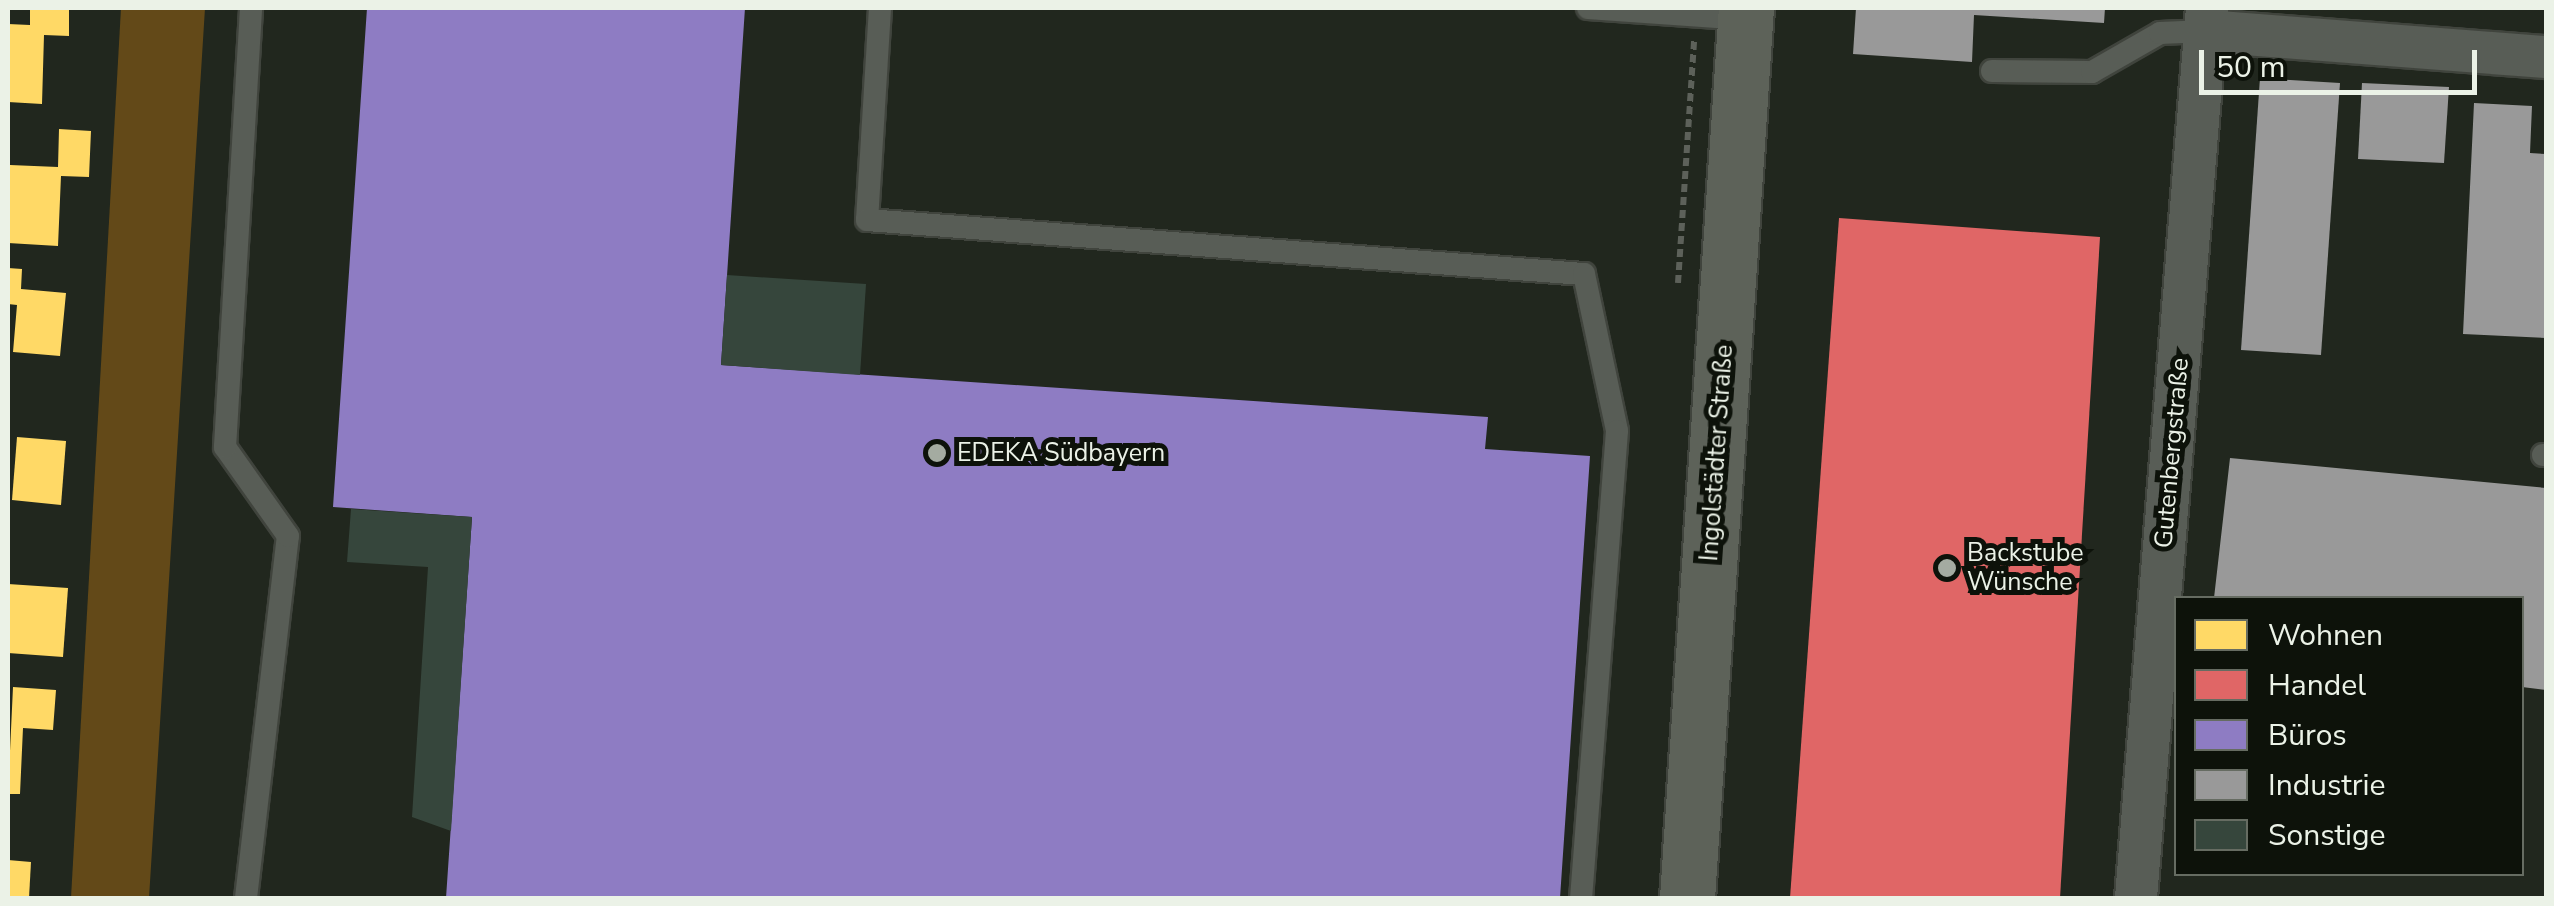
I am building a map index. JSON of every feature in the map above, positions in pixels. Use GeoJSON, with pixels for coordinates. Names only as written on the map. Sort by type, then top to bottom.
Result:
{"type":"FeatureCollection","features":[{"type":"Feature","properties":{"kind":"street","name":"Ingolstädter Straße"},"geometry":{"type":"LineString","coordinates":[[1687,898],[1746,13]]}},
{"type":"Feature","properties":{"kind":"street"},"geometry":{"type":"LineString","coordinates":[[2207,19],[2546,57]]}},
{"type":"Feature","properties":{"kind":"street","name":"Gutenbergstraße"},"geometry":{"type":"LineString","coordinates":[[2136,898],[2207,19]]}},
{"type":"Feature","properties":{"kind":"lane"},"geometry":{"type":"LineString","coordinates":[[246,898],[288,536],[224,447],[250,8]]}},
{"type":"Feature","properties":{"kind":"lane"},"geometry":{"type":"LineString","coordinates":[[880,8],[867,220],[1584,274],[1617,431],[1581,898]]}},
{"type":"Feature","properties":{"kind":"lane"},"geometry":{"type":"LineString","coordinates":[[1590,8],[1746,13]]}},
{"type":"Feature","properties":{"kind":"lane"},"geometry":{"type":"LineString","coordinates":[[1992,71],[2092,72],[2160,33],[2207,19]]}},
{"type":"Feature","properties":{"kind":"shaded area"},"geometry":{"type":"Polygon","coordinates":[[[121,8],[205,8],[149,898],[71,898],[121,8]]]}},
{"type":"Feature","properties":{"kind":"building: Wohnen"},"geometry":{"type":"Polygon","coordinates":[[[30,8],[69,8],[69,36],[44,35],[42,104],[8,102],[8,24],[30,25],[30,8]]]}},
{"type":"Feature","properties":{"kind":"building: Wohnen"},"geometry":{"type":"Polygon","coordinates":[[[59,129],[91,131],[89,177],[61,176],[58,246],[8,243],[10,165],[58,167],[59,129]]]}},
{"type":"Feature","properties":{"kind":"building: Wohnen"},"geometry":{"type":"Polygon","coordinates":[[[8,268],[22,269],[21,289],[66,293],[60,356],[13,352],[17,305],[8,304],[8,268]]]}},
{"type":"Feature","properties":{"kind":"building: Wohnen"},"geometry":{"type":"Polygon","coordinates":[[[17,437],[66,441],[61,505],[12,500],[17,437]]]}},
{"type":"Feature","properties":{"kind":"building: Wohnen"},"geometry":{"type":"Polygon","coordinates":[[[8,584],[68,588],[63,657],[8,653],[8,584]]]}},
{"type":"Feature","properties":{"kind":"building: Wohnen"},"geometry":{"type":"Polygon","coordinates":[[[13,687],[56,690],[53,730],[23,728],[20,794],[8,794],[13,687]]]}},
{"type":"Feature","properties":{"kind":"building: Wohnen"},"geometry":{"type":"Polygon","coordinates":[[[8,860],[31,862],[29,898],[8,898],[8,860]]]}},
{"type":"Feature","properties":{"kind":"building: Handel","name":"Backstube Wünsche"},"geometry":{"type":"Polygon","coordinates":[[[1839,218],[2100,237],[2060,898],[1790,898],[1839,218]]]}},
{"type":"Feature","properties":{"kind":"building: Büros","name":"EDEKA Südbayern"},"geometry":{"type":"Polygon","coordinates":[[[367,8],[745,8],[721,365],[1488,417],[1485,449],[1590,456],[1560,898],[446,898],[472,517],[333,507],[367,8]]]}},
{"type":"Feature","properties":{"kind":"building: Industrie"},"geometry":{"type":"Polygon","coordinates":[[[1856,8],[2105,8],[2104,23],[1974,15],[1972,62],[1853,54],[1856,8]]]}},
{"type":"Feature","properties":{"kind":"building: Industrie"},"geometry":{"type":"Polygon","coordinates":[[[2260,78],[2340,83],[2321,355],[2241,350],[2260,78]]]}},
{"type":"Feature","properties":{"kind":"building: Industrie"},"geometry":{"type":"Polygon","coordinates":[[[2362,83],[2449,87],[2444,163],[2358,159],[2362,83]]]}},
{"type":"Feature","properties":{"kind":"building: Industrie"},"geometry":{"type":"Polygon","coordinates":[[[2474,103],[2532,106],[2530,153],[2546,154],[2546,338],[2463,334],[2474,103]]]}},
{"type":"Feature","properties":{"kind":"building: Industrie"},"geometry":{"type":"Polygon","coordinates":[[[2230,458],[2546,488],[2546,690],[2524,687],[2524,596],[2214,596],[2230,458]]]}},
{"type":"Feature","properties":{"kind":"building: Sonstige"},"geometry":{"type":"Polygon","coordinates":[[[727,275],[866,284],[860,375],[721,365],[727,275]]]}},
{"type":"Feature","properties":{"kind":"building: Sonstige"},"geometry":{"type":"Polygon","coordinates":[[[351,509],[472,517],[451,831],[412,817],[428,567],[347,562],[351,509]]]}},
{"type":"Feature","properties":{"kind":"place","name":"EDEKA Südbayern"},"geometry":{"type":"Point","coordinates":[937,453]}},
{"type":"Feature","properties":{"kind":"place","name":"Backstube Wünsche"},"geometry":{"type":"Point","coordinates":[1947,568]}}]}
